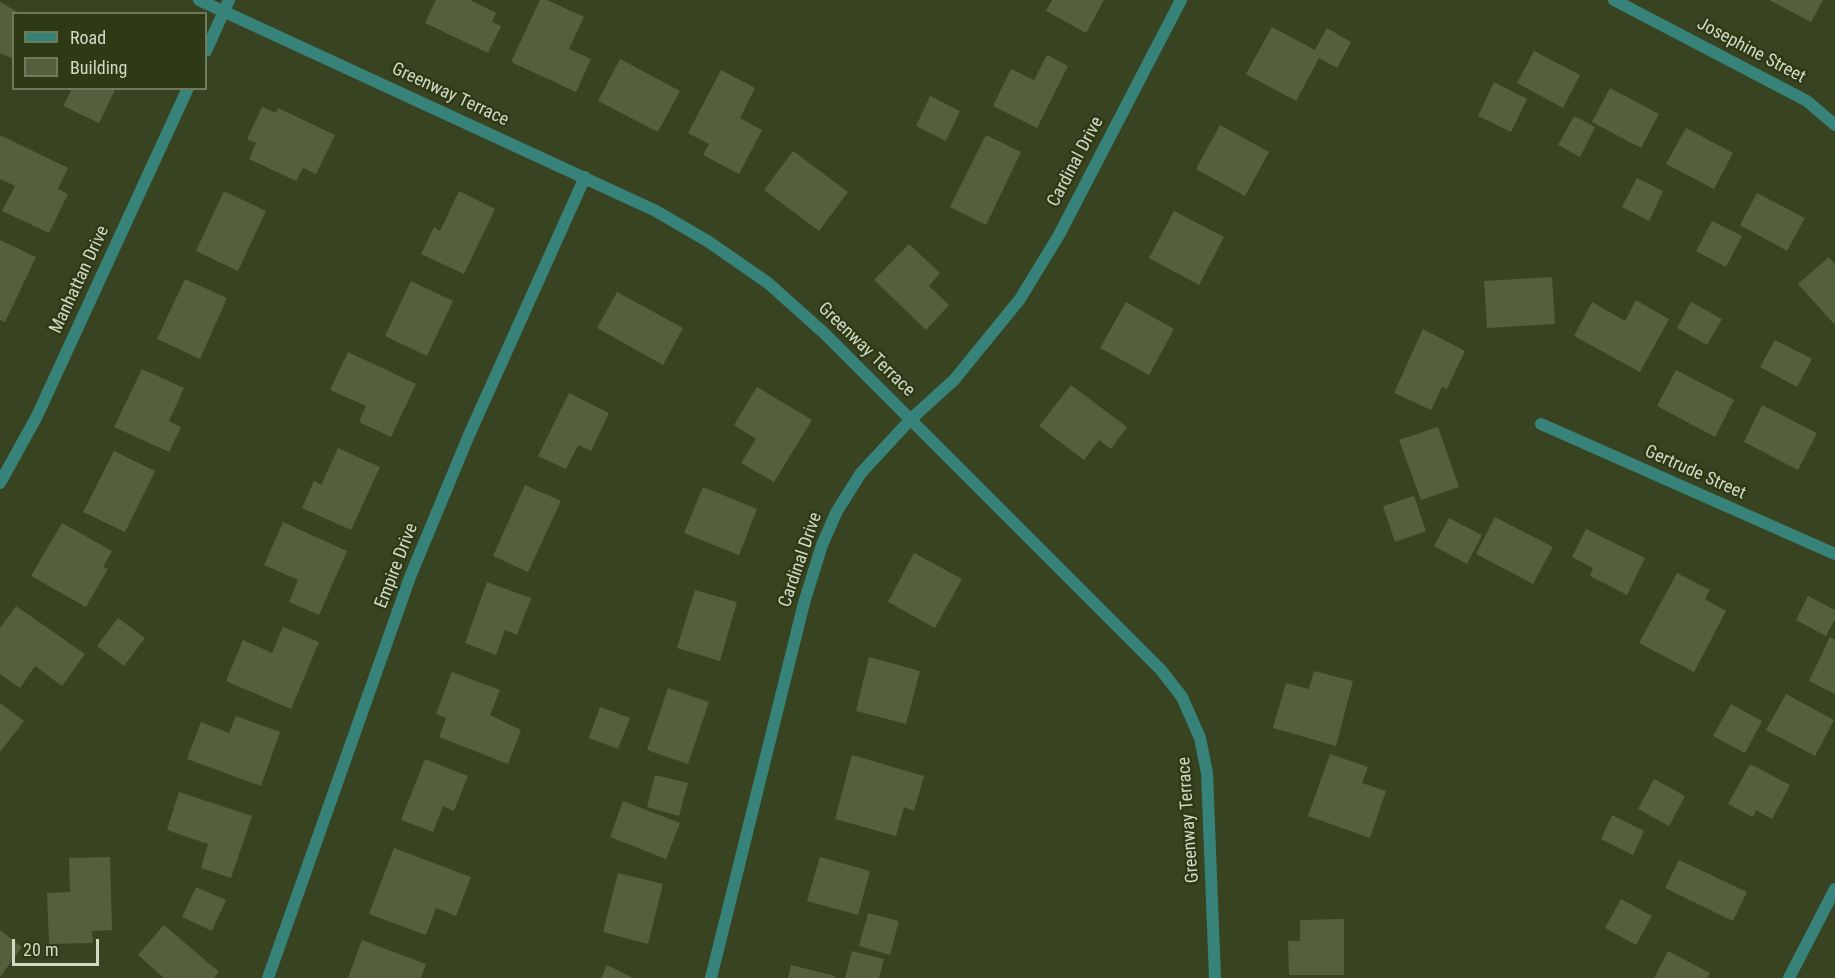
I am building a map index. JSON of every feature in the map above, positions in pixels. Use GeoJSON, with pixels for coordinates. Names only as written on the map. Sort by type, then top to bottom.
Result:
{"type":"FeatureCollection","features":[{"type":"Feature","properties":{"kind":"street","name":"Greenway Terrace"},"geometry":{"type":"LineString","coordinates":[[199,0],[226,6],[656,211],[709,242],[768,283],[824,333],[1161,670],[1182,697],[1200,738],[1207,773],[1215,978]]}},
{"type":"Feature","properties":{"kind":"street","name":"Cardinal Drive"},"geometry":{"type":"LineString","coordinates":[[711,978],[804,603],[822,545],[837,511],[861,473],[911,419],[954,380],[1020,298],[1059,236],[1181,0]]}},
{"type":"Feature","properties":{"kind":"street","name":"Josephine Street"},"geometry":{"type":"LineString","coordinates":[[1614,0],[1807,101],[1835,125]]}},
{"type":"Feature","properties":{"kind":"street"},"geometry":{"type":"LineString","coordinates":[[207,49],[226,6]]}},
{"type":"Feature","properties":{"kind":"street","name":"Manhattan Drive"},"geometry":{"type":"LineString","coordinates":[[0,483],[37,416],[187,90]]}},
{"type":"Feature","properties":{"kind":"street","name":"Empire Drive"},"geometry":{"type":"LineString","coordinates":[[268,978],[410,576],[479,413],[585,177]]}},
{"type":"Feature","properties":{"kind":"street","name":"Gertrude Street"},"geometry":{"type":"LineString","coordinates":[[1541,424],[1835,554]]}},
{"type":"Feature","properties":{"kind":"street"},"geometry":{"type":"LineString","coordinates":[[1789,978],[1835,889]]}},
{"type":"Feature","properties":{"kind":"building"},"geometry":{"type":"Polygon","coordinates":[[[436,0],[470,0],[496,13],[492,22],[501,26],[488,53],[425,23],[436,0]]]}},
{"type":"Feature","properties":{"kind":"building"},"geometry":{"type":"Polygon","coordinates":[[[540,0],[547,0],[584,17],[569,49],[591,59],[576,92],[511,62],[540,0]]]}},
{"type":"Feature","properties":{"kind":"building"},"geometry":{"type":"Polygon","coordinates":[[[1052,0],[1104,0],[1086,33],[1046,11],[1052,0]]]}},
{"type":"Feature","properties":{"kind":"building"},"geometry":{"type":"Polygon","coordinates":[[[1769,0],[1823,0],[1811,22],[1769,0]]]}},
{"type":"Feature","properties":{"kind":"building"},"geometry":{"type":"Polygon","coordinates":[[[0,2],[18,12],[12,12],[12,58],[0,53],[0,2]]]}},
{"type":"Feature","properties":{"kind":"building"},"geometry":{"type":"Polygon","coordinates":[[[1272,27],[1315,50],[1327,28],[1351,42],[1337,68],[1319,58],[1296,101],[1246,74],[1272,27]]]}},
{"type":"Feature","properties":{"kind":"building"},"geometry":{"type":"Polygon","coordinates":[[[1534,51],[1580,75],[1563,108],[1517,83],[1534,51]]]}},
{"type":"Feature","properties":{"kind":"building"},"geometry":{"type":"Polygon","coordinates":[[[1047,55],[1068,66],[1037,128],[993,106],[1011,69],[1034,80],[1047,55]]]}},
{"type":"Feature","properties":{"kind":"building"},"geometry":{"type":"Polygon","coordinates":[[[620,59],[680,91],[658,132],[598,101],[620,59]]]}},
{"type":"Feature","properties":{"kind":"building"},"geometry":{"type":"Polygon","coordinates":[[[721,70],[755,88],[740,118],[762,130],[739,174],[703,155],[709,144],[688,133],[721,70]]]}},
{"type":"Feature","properties":{"kind":"building"},"geometry":{"type":"Polygon","coordinates":[[[1494,82],[1527,99],[1511,132],[1478,116],[1494,82]]]}},
{"type":"Feature","properties":{"kind":"building"},"geometry":{"type":"Polygon","coordinates":[[[1610,88],[1659,114],[1641,148],[1592,122],[1610,88]]]}},
{"type":"Feature","properties":{"kind":"building"},"geometry":{"type":"Polygon","coordinates":[[[69,90],[115,90],[99,123],[63,106],[71,91],[69,90]]]}},
{"type":"Feature","properties":{"kind":"building"},"geometry":{"type":"Polygon","coordinates":[[[930,96],[960,111],[946,141],[916,126],[930,96]]]}},
{"type":"Feature","properties":{"kind":"building"},"geometry":{"type":"Polygon","coordinates":[[[262,107],[276,113],[278,108],[335,135],[316,174],[303,168],[296,181],[249,159],[256,143],[247,139],[262,107]]]}},
{"type":"Feature","properties":{"kind":"building"},"geometry":{"type":"Polygon","coordinates":[[[1574,116],[1595,127],[1580,157],[1558,145],[1574,116]]]}},
{"type":"Feature","properties":{"kind":"building"},"geometry":{"type":"Polygon","coordinates":[[[1220,125],[1269,152],[1245,196],[1196,169],[1220,125]]]}},
{"type":"Feature","properties":{"kind":"building"},"geometry":{"type":"Polygon","coordinates":[[[1686,128],[1733,153],[1714,189],[1666,164],[1686,128]]]}},
{"type":"Feature","properties":{"kind":"building"},"geometry":{"type":"Polygon","coordinates":[[[0,135],[68,168],[58,189],[68,194],[49,233],[2,211],[15,186],[0,179],[0,135]]]}},
{"type":"Feature","properties":{"kind":"building"},"geometry":{"type":"Polygon","coordinates":[[[986,135],[1021,152],[986,225],[950,207],[986,135]]]}},
{"type":"Feature","properties":{"kind":"building"},"geometry":{"type":"Polygon","coordinates":[[[793,151],[848,192],[819,231],[764,190],[793,151]]]}},
{"type":"Feature","properties":{"kind":"building"},"geometry":{"type":"Polygon","coordinates":[[[1637,178],[1663,191],[1649,221],[1622,207],[1637,178]]]}},
{"type":"Feature","properties":{"kind":"building"},"geometry":{"type":"Polygon","coordinates":[[[224,191],[266,211],[238,271],[196,251],[224,191]]]}},
{"type":"Feature","properties":{"kind":"building"},"geometry":{"type":"Polygon","coordinates":[[[459,191],[495,209],[464,274],[421,254],[434,227],[440,231],[459,191]]]}},
{"type":"Feature","properties":{"kind":"building"},"geometry":{"type":"Polygon","coordinates":[[[1757,193],[1805,218],[1787,251],[1740,225],[1757,193]]]}},
{"type":"Feature","properties":{"kind":"building"},"geometry":{"type":"Polygon","coordinates":[[[1174,211],[1224,237],[1199,285],[1149,258],[1174,211]]]}},
{"type":"Feature","properties":{"kind":"building"},"geometry":{"type":"Polygon","coordinates":[[[1712,221],[1742,236],[1726,267],[1696,251],[1712,221]]]}},
{"type":"Feature","properties":{"kind":"building"},"geometry":{"type":"Polygon","coordinates":[[[0,240],[36,257],[5,322],[0,320],[0,240]]]}},
{"type":"Feature","properties":{"kind":"building"},"geometry":{"type":"Polygon","coordinates":[[[909,244],[940,273],[929,286],[949,305],[926,330],[874,280],[909,244]]]}},
{"type":"Feature","properties":{"kind":"building"},"geometry":{"type":"Polygon","coordinates":[[[1829,257],[1835,264],[1835,325],[1798,284],[1829,257]]]}},
{"type":"Feature","properties":{"kind":"building"},"geometry":{"type":"Polygon","coordinates":[[[1552,277],[1555,324],[1487,328],[1484,281],[1552,277]]]}},
{"type":"Feature","properties":{"kind":"building"},"geometry":{"type":"Polygon","coordinates":[[[185,279],[227,298],[200,359],[157,339],[185,279]]]}},
{"type":"Feature","properties":{"kind":"building"},"geometry":{"type":"Polygon","coordinates":[[[411,281],[453,301],[427,356],[385,336],[411,281]]]}},
{"type":"Feature","properties":{"kind":"building"},"geometry":{"type":"Polygon","coordinates":[[[617,292],[683,328],[663,365],[597,328],[617,292]]]}},
{"type":"Feature","properties":{"kind":"building"},"geometry":{"type":"Polygon","coordinates":[[[1636,300],[1669,319],[1640,372],[1574,336],[1592,302],[1625,321],[1636,300]]]}},
{"type":"Feature","properties":{"kind":"building"},"geometry":{"type":"Polygon","coordinates":[[[1126,302],[1174,329],[1149,375],[1100,348],[1126,302]]]}},
{"type":"Feature","properties":{"kind":"building"},"geometry":{"type":"Polygon","coordinates":[[[1691,302],[1722,319],[1707,345],[1677,328],[1691,302]]]}},
{"type":"Feature","properties":{"kind":"building"},"geometry":{"type":"Polygon","coordinates":[[[1423,329],[1465,351],[1447,389],[1442,387],[1431,410],[1394,393],[1423,329]]]}},
{"type":"Feature","properties":{"kind":"building"},"geometry":{"type":"Polygon","coordinates":[[[1775,340],[1812,359],[1797,387],[1760,367],[1775,340]]]}},
{"type":"Feature","properties":{"kind":"building"},"geometry":{"type":"Polygon","coordinates":[[[348,352],[416,384],[391,437],[359,422],[366,406],[330,390],[348,352]]]}},
{"type":"Feature","properties":{"kind":"building"},"geometry":{"type":"Polygon","coordinates":[[[142,369],[184,388],[169,421],[181,427],[169,452],[114,427],[142,369]]]}},
{"type":"Feature","properties":{"kind":"building"},"geometry":{"type":"Polygon","coordinates":[[[1676,370],[1734,400],[1715,437],[1657,406],[1676,370]]]}},
{"type":"Feature","properties":{"kind":"building"},"geometry":{"type":"Polygon","coordinates":[[[1071,385],[1127,427],[1111,449],[1099,440],[1084,460],[1039,426],[1071,385]]]}},
{"type":"Feature","properties":{"kind":"building"},"geometry":{"type":"Polygon","coordinates":[[[757,387],[812,420],[774,482],[741,463],[756,439],[734,425],[757,387]]]}},
{"type":"Feature","properties":{"kind":"building"},"geometry":{"type":"Polygon","coordinates":[[[569,393],[609,413],[591,451],[578,445],[566,469],[538,456],[569,393]]]}},
{"type":"Feature","properties":{"kind":"building"},"geometry":{"type":"Polygon","coordinates":[[[1762,405],[1817,433],[1798,470],[1744,442],[1762,405]]]}},
{"type":"Feature","properties":{"kind":"building"},"geometry":{"type":"Polygon","coordinates":[[[1438,427],[1459,487],[1421,500],[1399,440],[1438,427]]]}},
{"type":"Feature","properties":{"kind":"building"},"geometry":{"type":"Polygon","coordinates":[[[338,448],[380,467],[351,530],[302,508],[314,481],[321,485],[338,448]]]}},
{"type":"Feature","properties":{"kind":"building"},"geometry":{"type":"Polygon","coordinates":[[[114,451],[155,471],[125,532],[83,512],[114,451]]]}},
{"type":"Feature","properties":{"kind":"building"},"geometry":{"type":"Polygon","coordinates":[[[525,485],[561,501],[528,572],[493,556],[525,485]]]}},
{"type":"Feature","properties":{"kind":"building"},"geometry":{"type":"Polygon","coordinates":[[[703,487],[757,509],[739,555],[684,533],[703,487]]]}},
{"type":"Feature","properties":{"kind":"building"},"geometry":{"type":"Polygon","coordinates":[[[1414,496],[1426,531],[1395,542],[1383,506],[1414,496]]]}},
{"type":"Feature","properties":{"kind":"building"},"geometry":{"type":"Polygon","coordinates":[[[1495,517],[1553,547],[1533,584],[1476,554],[1495,517]]]}},
{"type":"Feature","properties":{"kind":"building"},"geometry":{"type":"Polygon","coordinates":[[[1449,518],[1482,535],[1467,564],[1434,546],[1449,518]]]}},
{"type":"Feature","properties":{"kind":"building"},"geometry":{"type":"Polygon","coordinates":[[[283,522],[347,551],[319,615],[289,602],[298,580],[264,565],[283,522]]]}},
{"type":"Feature","properties":{"kind":"building"},"geometry":{"type":"Polygon","coordinates":[[[62,523],[112,551],[103,567],[108,569],[86,607],[31,576],[62,523]]]}},
{"type":"Feature","properties":{"kind":"building"},"geometry":{"type":"Polygon","coordinates":[[[1586,529],[1645,558],[1627,595],[1590,576],[1593,568],[1572,557],[1586,529]]]}},
{"type":"Feature","properties":{"kind":"building"},"geometry":{"type":"Polygon","coordinates":[[[914,553],[962,579],[935,628],[888,602],[914,553]]]}},
{"type":"Feature","properties":{"kind":"building"},"geometry":{"type":"Polygon","coordinates":[[[1677,573],[1710,590],[1705,599],[1726,611],[1694,672],[1639,643],[1677,573]]]}},
{"type":"Feature","properties":{"kind":"building"},"geometry":{"type":"Polygon","coordinates":[[[487,582],[531,598],[517,635],[505,630],[496,655],[465,643],[487,582]]]}},
{"type":"Feature","properties":{"kind":"building"},"geometry":{"type":"Polygon","coordinates":[[[695,590],[737,602],[720,661],[677,648],[695,590]]]}},
{"type":"Feature","properties":{"kind":"building"},"geometry":{"type":"Polygon","coordinates":[[[1808,596],[1835,610],[1835,619],[1826,636],[1796,620],[1808,596]]]}},
{"type":"Feature","properties":{"kind":"building"},"geometry":{"type":"Polygon","coordinates":[[[16,606],[85,654],[62,686],[35,666],[20,688],[0,674],[0,628],[16,606]]]}},
{"type":"Feature","properties":{"kind":"building"},"geometry":{"type":"Polygon","coordinates":[[[118,618],[145,638],[124,666],[97,646],[118,618]]]}},
{"type":"Feature","properties":{"kind":"building"},"geometry":{"type":"Polygon","coordinates":[[[283,627],[319,642],[291,709],[226,681],[243,640],[272,653],[283,627]]]}},
{"type":"Feature","properties":{"kind":"building"},"geometry":{"type":"Polygon","coordinates":[[[1830,637],[1835,640],[1835,694],[1809,681],[1830,637]]]}},
{"type":"Feature","properties":{"kind":"building"},"geometry":{"type":"Polygon","coordinates":[[[869,657],[920,671],[906,724],[856,711],[869,657]]]}},
{"type":"Feature","properties":{"kind":"building"},"geometry":{"type":"Polygon","coordinates":[[[1314,671],[1353,681],[1336,746],[1273,728],[1286,683],[1309,689],[1314,671]]]}},
{"type":"Feature","properties":{"kind":"building"},"geometry":{"type":"Polygon","coordinates":[[[452,672],[500,690],[490,715],[521,730],[508,764],[439,737],[446,718],[436,714],[452,672]]]}},
{"type":"Feature","properties":{"kind":"building"},"geometry":{"type":"Polygon","coordinates":[[[668,688],[709,702],[688,764],[647,750],[668,688]]]}},
{"type":"Feature","properties":{"kind":"building"},"geometry":{"type":"Polygon","coordinates":[[[1786,694],[1834,720],[1815,756],[1766,730],[1786,694]]]}},
{"type":"Feature","properties":{"kind":"building"},"geometry":{"type":"Polygon","coordinates":[[[0,703],[24,721],[0,752],[0,703]]]}},
{"type":"Feature","properties":{"kind":"building"},"geometry":{"type":"Polygon","coordinates":[[[1731,704],[1762,721],[1745,753],[1713,736],[1731,704]]]}},
{"type":"Feature","properties":{"kind":"building"},"geometry":{"type":"Polygon","coordinates":[[[600,707],[630,718],[618,749],[589,738],[600,707]]]}},
{"type":"Feature","properties":{"kind":"building"},"geometry":{"type":"Polygon","coordinates":[[[236,716],[280,732],[261,786],[187,759],[201,722],[229,733],[236,716]]]}},
{"type":"Feature","properties":{"kind":"building"},"geometry":{"type":"Polygon","coordinates":[[[1330,754],[1368,767],[1362,783],[1386,791],[1370,838],[1308,816],[1330,754]]]}},
{"type":"Feature","properties":{"kind":"building"},"geometry":{"type":"Polygon","coordinates":[[[852,755],[924,776],[914,811],[904,807],[896,836],[835,819],[852,755]]]}},
{"type":"Feature","properties":{"kind":"building"},"geometry":{"type":"Polygon","coordinates":[[[425,759],[468,776],[454,811],[443,806],[433,832],[401,820],[425,759]]]}},
{"type":"Feature","properties":{"kind":"building"},"geometry":{"type":"Polygon","coordinates":[[[1750,764],[1790,785],[1772,819],[1756,810],[1753,817],[1728,804],[1750,764]]]}},
{"type":"Feature","properties":{"kind":"building"},"geometry":{"type":"Polygon","coordinates":[[[655,775],[688,783],[679,816],[647,807],[655,775]]]}},
{"type":"Feature","properties":{"kind":"building"},"geometry":{"type":"Polygon","coordinates":[[[1654,779],[1685,796],[1669,826],[1638,809],[1654,779]]]}},
{"type":"Feature","properties":{"kind":"building"},"geometry":{"type":"Polygon","coordinates":[[[179,792],[252,816],[231,878],[201,868],[208,844],[167,830],[179,792]]]}},
{"type":"Feature","properties":{"kind":"building"},"geometry":{"type":"Polygon","coordinates":[[[623,801],[680,823],[666,859],[610,837],[623,801]]]}},
{"type":"Feature","properties":{"kind":"building"},"geometry":{"type":"Polygon","coordinates":[[[1612,815],[1644,831],[1633,855],[1601,839],[1612,815]]]}},
{"type":"Feature","properties":{"kind":"building"},"geometry":{"type":"Polygon","coordinates":[[[394,848],[471,877],[456,916],[436,908],[426,935],[369,914],[394,848]]]}},
{"type":"Feature","properties":{"kind":"building"},"geometry":{"type":"Polygon","coordinates":[[[110,857],[112,930],[92,931],[93,943],[49,944],[47,893],[70,892],[69,858],[110,857]]]}},
{"type":"Feature","properties":{"kind":"building"},"geometry":{"type":"Polygon","coordinates":[[[820,857],[870,871],[858,915],[807,901],[820,857]]]}},
{"type":"Feature","properties":{"kind":"building"},"geometry":{"type":"Polygon","coordinates":[[[1679,860],[1747,892],[1733,921],[1665,888],[1679,860]]]}},
{"type":"Feature","properties":{"kind":"building"},"geometry":{"type":"Polygon","coordinates":[[[618,873],[663,884],[648,944],[603,932],[618,873]]]}},
{"type":"Feature","properties":{"kind":"building"},"geometry":{"type":"Polygon","coordinates":[[[196,887],[226,900],[212,931],[182,917],[196,887]]]}},
{"type":"Feature","properties":{"kind":"building"},"geometry":{"type":"Polygon","coordinates":[[[1621,899],[1652,916],[1636,945],[1605,928],[1621,899]]]}},
{"type":"Feature","properties":{"kind":"building"},"geometry":{"type":"Polygon","coordinates":[[[868,913],[899,921],[890,955],[859,946],[868,913]]]}},
{"type":"Feature","properties":{"kind":"building"},"geometry":{"type":"Polygon","coordinates":[[[1344,919],[1344,975],[1289,975],[1288,941],[1300,941],[1300,920],[1344,919]]]}},
{"type":"Feature","properties":{"kind":"building"},"geometry":{"type":"Polygon","coordinates":[[[164,925],[219,972],[214,978],[164,978],[138,955],[164,925]]]}},
{"type":"Feature","properties":{"kind":"building"},"geometry":{"type":"Polygon","coordinates":[[[0,930],[22,947],[0,977],[0,930]]]}},
{"type":"Feature","properties":{"kind":"building"},"geometry":{"type":"Polygon","coordinates":[[[362,940],[426,964],[421,978],[348,978],[362,940]]]}},
{"type":"Feature","properties":{"kind":"building"},"geometry":{"type":"Polygon","coordinates":[[[852,951],[884,959],[879,978],[845,978],[852,951]]]}},
{"type":"Feature","properties":{"kind":"building"},"geometry":{"type":"Polygon","coordinates":[[[1668,951],[1710,973],[1707,978],[1654,978],[1668,951]]]}},
{"type":"Feature","properties":{"kind":"building"},"geometry":{"type":"Polygon","coordinates":[[[607,965],[633,978],[601,978],[607,965]]]}},
{"type":"Feature","properties":{"kind":"building"},"geometry":{"type":"Polygon","coordinates":[[[791,965],[835,976],[835,978],[788,978],[791,965]]]}}]}
